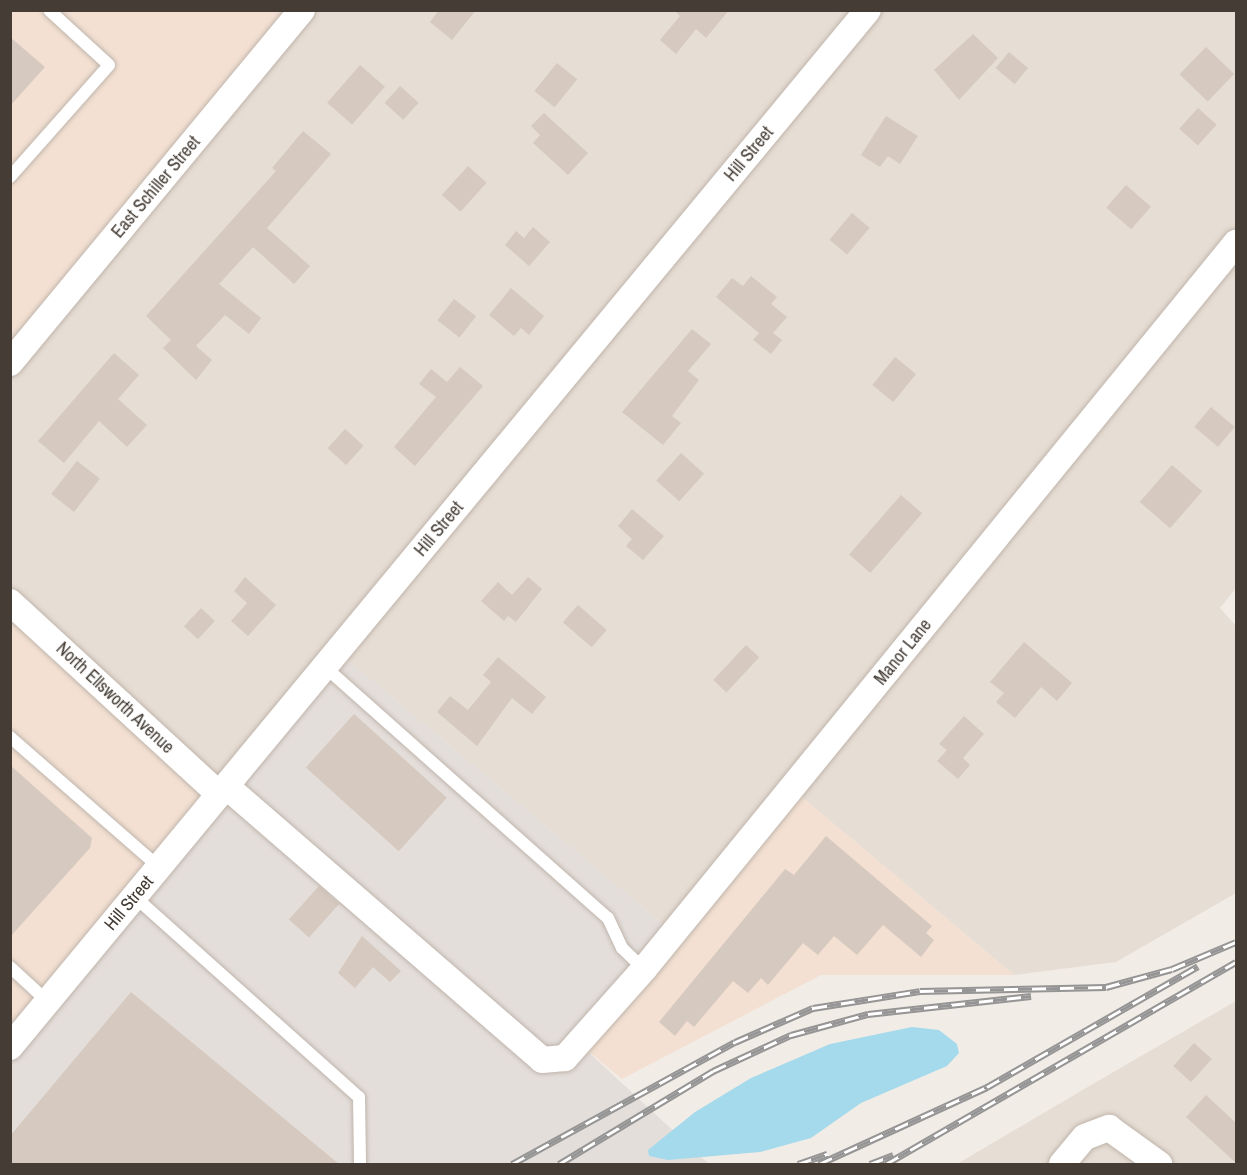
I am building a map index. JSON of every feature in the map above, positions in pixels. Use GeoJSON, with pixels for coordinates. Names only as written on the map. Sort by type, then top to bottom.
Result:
{"type":"FeatureCollection","features":[{"type":"Feature","properties":{"kind":"street","name":"East Schiller Street"},"geometry":{"type":"LineString","coordinates":[[10,363],[302,10]]}},
{"type":"Feature","properties":{"kind":"street","name":"Hill Street"},"geometry":{"type":"LineString","coordinates":[[10,1047],[868,10]]}},
{"type":"Feature","properties":{"kind":"street","name":"Manor Lane"},"geometry":{"type":"LineString","coordinates":[[565,1058],[644,969],[1236,243]]}},
{"type":"Feature","properties":{"kind":"street","name":"North Ellsworth Avenue"},"geometry":{"type":"LineString","coordinates":[[10,602],[223,790],[375,916],[542,1060],[565,1058]]}},
{"type":"Feature","properties":{"kind":"street"},"geometry":{"type":"LineString","coordinates":[[1062,1164],[1084,1137],[1109,1128],[1159,1164]]}},
{"type":"Feature","properties":{"kind":"lane"},"geometry":{"type":"LineString","coordinates":[[10,177],[110,65],[49,10]]}},
{"type":"Feature","properties":{"kind":"lane"},"geometry":{"type":"LineString","coordinates":[[325,667],[463,784],[477,803],[608,918],[622,948],[644,969]]}},
{"type":"Feature","properties":{"kind":"lane"},"geometry":{"type":"LineString","coordinates":[[10,737],[159,867]]}},
{"type":"Feature","properties":{"kind":"lane"},"geometry":{"type":"LineString","coordinates":[[135,897],[359,1096],[360,1164]]}},
{"type":"Feature","properties":{"kind":"lane"},"geometry":{"type":"LineString","coordinates":[[10,967],[48,1002]]}},
{"type":"Feature","properties":{"kind":"shaded area"},"geometry":{"type":"Polygon","coordinates":[[[11,11],[312,11],[11,368],[11,11]]]}},
{"type":"Feature","properties":{"kind":"shaded area"},"geometry":{"type":"Polygon","coordinates":[[[312,11],[858,11],[217,786],[11,593],[10,369],[312,11]]]}},
{"type":"Feature","properties":{"kind":"shaded area"},"geometry":{"type":"Polygon","coordinates":[[[878,11],[1236,11],[1236,588],[1220,608],[1236,626],[1236,893],[1116,962],[1014,975],[797,793],[677,936],[343,656],[878,11]]]}},
{"type":"Feature","properties":{"kind":"shaded area"},"geometry":{"type":"Polygon","coordinates":[[[11,598],[222,803],[11,1054],[11,598]]]}},
{"type":"Feature","properties":{"kind":"shaded area"},"geometry":{"type":"Polygon","coordinates":[[[343,656],[677,936],[583,1047],[709,1164],[11,1164],[11,1054],[343,656]]]}},
{"type":"Feature","properties":{"kind":"shaded area"},"geometry":{"type":"Polygon","coordinates":[[[797,793],[1014,975],[821,975],[622,1079],[583,1047],[797,793]]]}},
{"type":"Feature","properties":{"kind":"shaded area"},"geometry":{"type":"Polygon","coordinates":[[[1236,1001],[1236,1164],[957,1164],[1086,1088],[1236,1001]]]}},
{"type":"Feature","properties":{"kind":"water"},"geometry":{"type":"Polygon","coordinates":[[[912,1027],[939,1030],[957,1044],[959,1053],[947,1066],[861,1103],[811,1138],[760,1152],[668,1160],[649,1156],[648,1150],[695,1112],[751,1078],[830,1044],[912,1027]]]}},
{"type":"Feature","properties":{"kind":"building"},"geometry":{"type":"Polygon","coordinates":[[[439,10],[476,10],[452,40],[430,22],[439,10]]]}},
{"type":"Feature","properties":{"kind":"building"},"geometry":{"type":"Polygon","coordinates":[[[674,10],[729,10],[706,38],[696,29],[676,54],[660,40],[680,16],[674,10]]]}},
{"type":"Feature","properties":{"kind":"building"},"geometry":{"type":"Polygon","coordinates":[[[973,34],[998,58],[959,100],[934,70],[973,34]]]}},
{"type":"Feature","properties":{"kind":"building"},"geometry":{"type":"Polygon","coordinates":[[[10,37],[45,67],[10,106],[10,37]]]}},
{"type":"Feature","properties":{"kind":"building"},"geometry":{"type":"Polygon","coordinates":[[[1206,47],[1234,74],[1208,101],[1180,74],[1206,47]]]}},
{"type":"Feature","properties":{"kind":"building"},"geometry":{"type":"Polygon","coordinates":[[[1009,52],[1028,68],[1015,84],[996,68],[1009,52]]]}},
{"type":"Feature","properties":{"kind":"building"},"geometry":{"type":"Polygon","coordinates":[[[557,63],[577,79],[555,107],[534,91],[557,63]]]}},
{"type":"Feature","properties":{"kind":"building"},"geometry":{"type":"Polygon","coordinates":[[[360,65],[385,87],[352,124],[327,103],[360,65]]]}},
{"type":"Feature","properties":{"kind":"building"},"geometry":{"type":"Polygon","coordinates":[[[400,86],[419,103],[403,120],[385,103],[400,86]]]}},
{"type":"Feature","properties":{"kind":"building"},"geometry":{"type":"Polygon","coordinates":[[[1198,108],[1217,125],[1198,146],[1179,129],[1198,108]]]}},
{"type":"Feature","properties":{"kind":"building"},"geometry":{"type":"Polygon","coordinates":[[[544,113],[588,153],[568,175],[533,143],[540,135],[531,126],[544,113]]]}},
{"type":"Feature","properties":{"kind":"building"},"geometry":{"type":"Polygon","coordinates":[[[886,116],[918,136],[900,164],[888,156],[880,167],[861,155],[886,116]]]}},
{"type":"Feature","properties":{"kind":"building"},"geometry":{"type":"Polygon","coordinates":[[[303,131],[331,154],[267,228],[310,266],[294,284],[253,247],[219,284],[261,318],[249,334],[225,315],[196,346],[212,360],[196,380],[163,348],[171,340],[146,316],[276,171],[272,168],[303,131]]]}},
{"type":"Feature","properties":{"kind":"building"},"geometry":{"type":"Polygon","coordinates":[[[468,166],[487,183],[460,212],[442,195],[468,166]]]}},
{"type":"Feature","properties":{"kind":"building"},"geometry":{"type":"Polygon","coordinates":[[[1126,185],[1151,207],[1131,229],[1106,208],[1126,185]]]}},
{"type":"Feature","properties":{"kind":"building"},"geometry":{"type":"Polygon","coordinates":[[[852,213],[870,228],[847,255],[830,240],[852,213]]]}},
{"type":"Feature","properties":{"kind":"building"},"geometry":{"type":"Polygon","coordinates":[[[533,227],[550,242],[529,266],[505,245],[516,231],[524,238],[533,227]]]}},
{"type":"Feature","properties":{"kind":"building"},"geometry":{"type":"Polygon","coordinates":[[[751,276],[777,297],[771,304],[787,317],[773,333],[782,340],[771,354],[753,340],[759,333],[716,297],[732,278],[743,286],[751,276]]]}},
{"type":"Feature","properties":{"kind":"building"},"geometry":{"type":"Polygon","coordinates":[[[511,288],[544,316],[529,335],[521,328],[514,336],[489,315],[511,288]]]}},
{"type":"Feature","properties":{"kind":"building"},"geometry":{"type":"Polygon","coordinates":[[[454,299],[476,316],[459,338],[437,320],[454,299]]]}},
{"type":"Feature","properties":{"kind":"building"},"geometry":{"type":"Polygon","coordinates":[[[692,329],[711,344],[688,371],[699,380],[672,416],[681,423],[663,445],[622,412],[692,329]]]}},
{"type":"Feature","properties":{"kind":"building"},"geometry":{"type":"Polygon","coordinates":[[[114,353],[139,375],[118,399],[147,425],[127,447],[99,421],[64,463],[38,441],[114,353]]]}},
{"type":"Feature","properties":{"kind":"building"},"geometry":{"type":"Polygon","coordinates":[[[895,357],[916,374],[893,402],[872,385],[895,357]]]}},
{"type":"Feature","properties":{"kind":"building"},"geometry":{"type":"Polygon","coordinates":[[[460,367],[483,386],[415,466],[394,447],[436,397],[419,384],[431,369],[447,382],[460,367]]]}},
{"type":"Feature","properties":{"kind":"building"},"geometry":{"type":"Polygon","coordinates":[[[1211,407],[1235,427],[1218,447],[1194,427],[1211,407]]]}},
{"type":"Feature","properties":{"kind":"building"},"geometry":{"type":"Polygon","coordinates":[[[345,429],[364,446],[346,465],[328,448],[345,429]]]}},
{"type":"Feature","properties":{"kind":"building"},"geometry":{"type":"Polygon","coordinates":[[[681,453],[704,474],[679,501],[656,480],[681,453]]]}},
{"type":"Feature","properties":{"kind":"building"},"geometry":{"type":"Polygon","coordinates":[[[77,461],[100,479],[74,512],[51,494],[77,461]]]}},
{"type":"Feature","properties":{"kind":"building"},"geometry":{"type":"Polygon","coordinates":[[[1172,465],[1202,491],[1170,528],[1140,502],[1172,465]]]}},
{"type":"Feature","properties":{"kind":"building"},"geometry":{"type":"Polygon","coordinates":[[[901,495],[922,513],[870,573],[849,555],[901,495]]]}},
{"type":"Feature","properties":{"kind":"building"},"geometry":{"type":"Polygon","coordinates":[[[632,509],[664,536],[643,560],[626,546],[632,539],[618,526],[632,509]]]}},
{"type":"Feature","properties":{"kind":"building"},"geometry":{"type":"Polygon","coordinates":[[[245,577],[276,605],[248,636],[231,621],[247,603],[234,591],[245,577]]]}},
{"type":"Feature","properties":{"kind":"building"},"geometry":{"type":"Polygon","coordinates":[[[528,577],[542,589],[516,622],[508,616],[504,621],[481,601],[498,582],[512,595],[528,577]]]}},
{"type":"Feature","properties":{"kind":"building"},"geometry":{"type":"Polygon","coordinates":[[[578,605],[607,630],[592,647],[563,622],[578,605]]]}},
{"type":"Feature","properties":{"kind":"building"},"geometry":{"type":"Polygon","coordinates":[[[201,608],[215,621],[198,639],[184,626],[201,608]]]}},
{"type":"Feature","properties":{"kind":"building"},"geometry":{"type":"Polygon","coordinates":[[[1024,642],[1072,683],[1057,701],[1041,687],[1015,718],[996,702],[1004,693],[990,682],[1024,642]]]}},
{"type":"Feature","properties":{"kind":"building"},"geometry":{"type":"Polygon","coordinates":[[[746,645],[759,657],[726,692],[713,680],[746,645]]]}},
{"type":"Feature","properties":{"kind":"building"},"geometry":{"type":"Polygon","coordinates":[[[498,657],[546,697],[532,714],[512,698],[477,746],[437,712],[450,696],[468,710],[491,682],[483,675],[498,657]]]}},
{"type":"Feature","properties":{"kind":"building"},"geometry":{"type":"Polygon","coordinates":[[[354,714],[447,798],[399,851],[306,768],[354,714]]]}},
{"type":"Feature","properties":{"kind":"building"},"geometry":{"type":"Polygon","coordinates":[[[964,716],[984,734],[963,758],[970,765],[958,779],[937,761],[947,750],[939,744],[964,716]]]}},
{"type":"Feature","properties":{"kind":"building"},"geometry":{"type":"Polygon","coordinates":[[[10,765],[92,838],[90,848],[10,937],[10,765]]]}},
{"type":"Feature","properties":{"kind":"building"},"geometry":{"type":"Polygon","coordinates":[[[826,836],[932,926],[926,933],[934,940],[921,957],[883,925],[857,955],[834,936],[818,955],[803,943],[768,985],[761,978],[748,993],[733,981],[694,1027],[687,1021],[675,1036],[659,1022],[785,869],[794,875],[826,836]]]}},
{"type":"Feature","properties":{"kind":"building"},"geometry":{"type":"Polygon","coordinates":[[[319,886],[339,904],[309,938],[289,919],[319,886]]]}},
{"type":"Feature","properties":{"kind":"building"},"geometry":{"type":"Polygon","coordinates":[[[362,936],[401,971],[390,982],[373,967],[355,988],[338,973],[362,936]]]}},
{"type":"Feature","properties":{"kind":"building"},"geometry":{"type":"Polygon","coordinates":[[[131,992],[339,1164],[10,1164],[10,1136],[131,992]]]}},
{"type":"Feature","properties":{"kind":"building"},"geometry":{"type":"Polygon","coordinates":[[[1194,1043],[1212,1059],[1191,1082],[1173,1066],[1194,1043]]]}},
{"type":"Feature","properties":{"kind":"building"},"geometry":{"type":"Polygon","coordinates":[[[1206,1095],[1236,1123],[1236,1163],[1186,1117],[1206,1095]]]}},
{"type":"Feature","properties":{"kind":"railway"},"geometry":{"type":"LineString","coordinates":[[512,1164],[735,1042],[813,1008],[920,991],[1106,987],[1172,969],[1236,942]]}},
{"type":"Feature","properties":{"kind":"railway"},"geometry":{"type":"LineString","coordinates":[[886,1164],[1236,962]]}},
{"type":"Feature","properties":{"kind":"railway"},"geometry":{"type":"LineString","coordinates":[[819,1164],[987,1087],[1198,966]]}},
{"type":"Feature","properties":{"kind":"railway"},"geometry":{"type":"LineString","coordinates":[[559,1164],[713,1071],[791,1035],[868,1014],[1031,996]]}},
{"type":"Feature","properties":{"kind":"railway"},"geometry":{"type":"LineString","coordinates":[[798,1164],[827,1154]]}},
{"type":"Feature","properties":{"kind":"railway"},"geometry":{"type":"LineString","coordinates":[[870,1164],[893,1155]]}}]}
